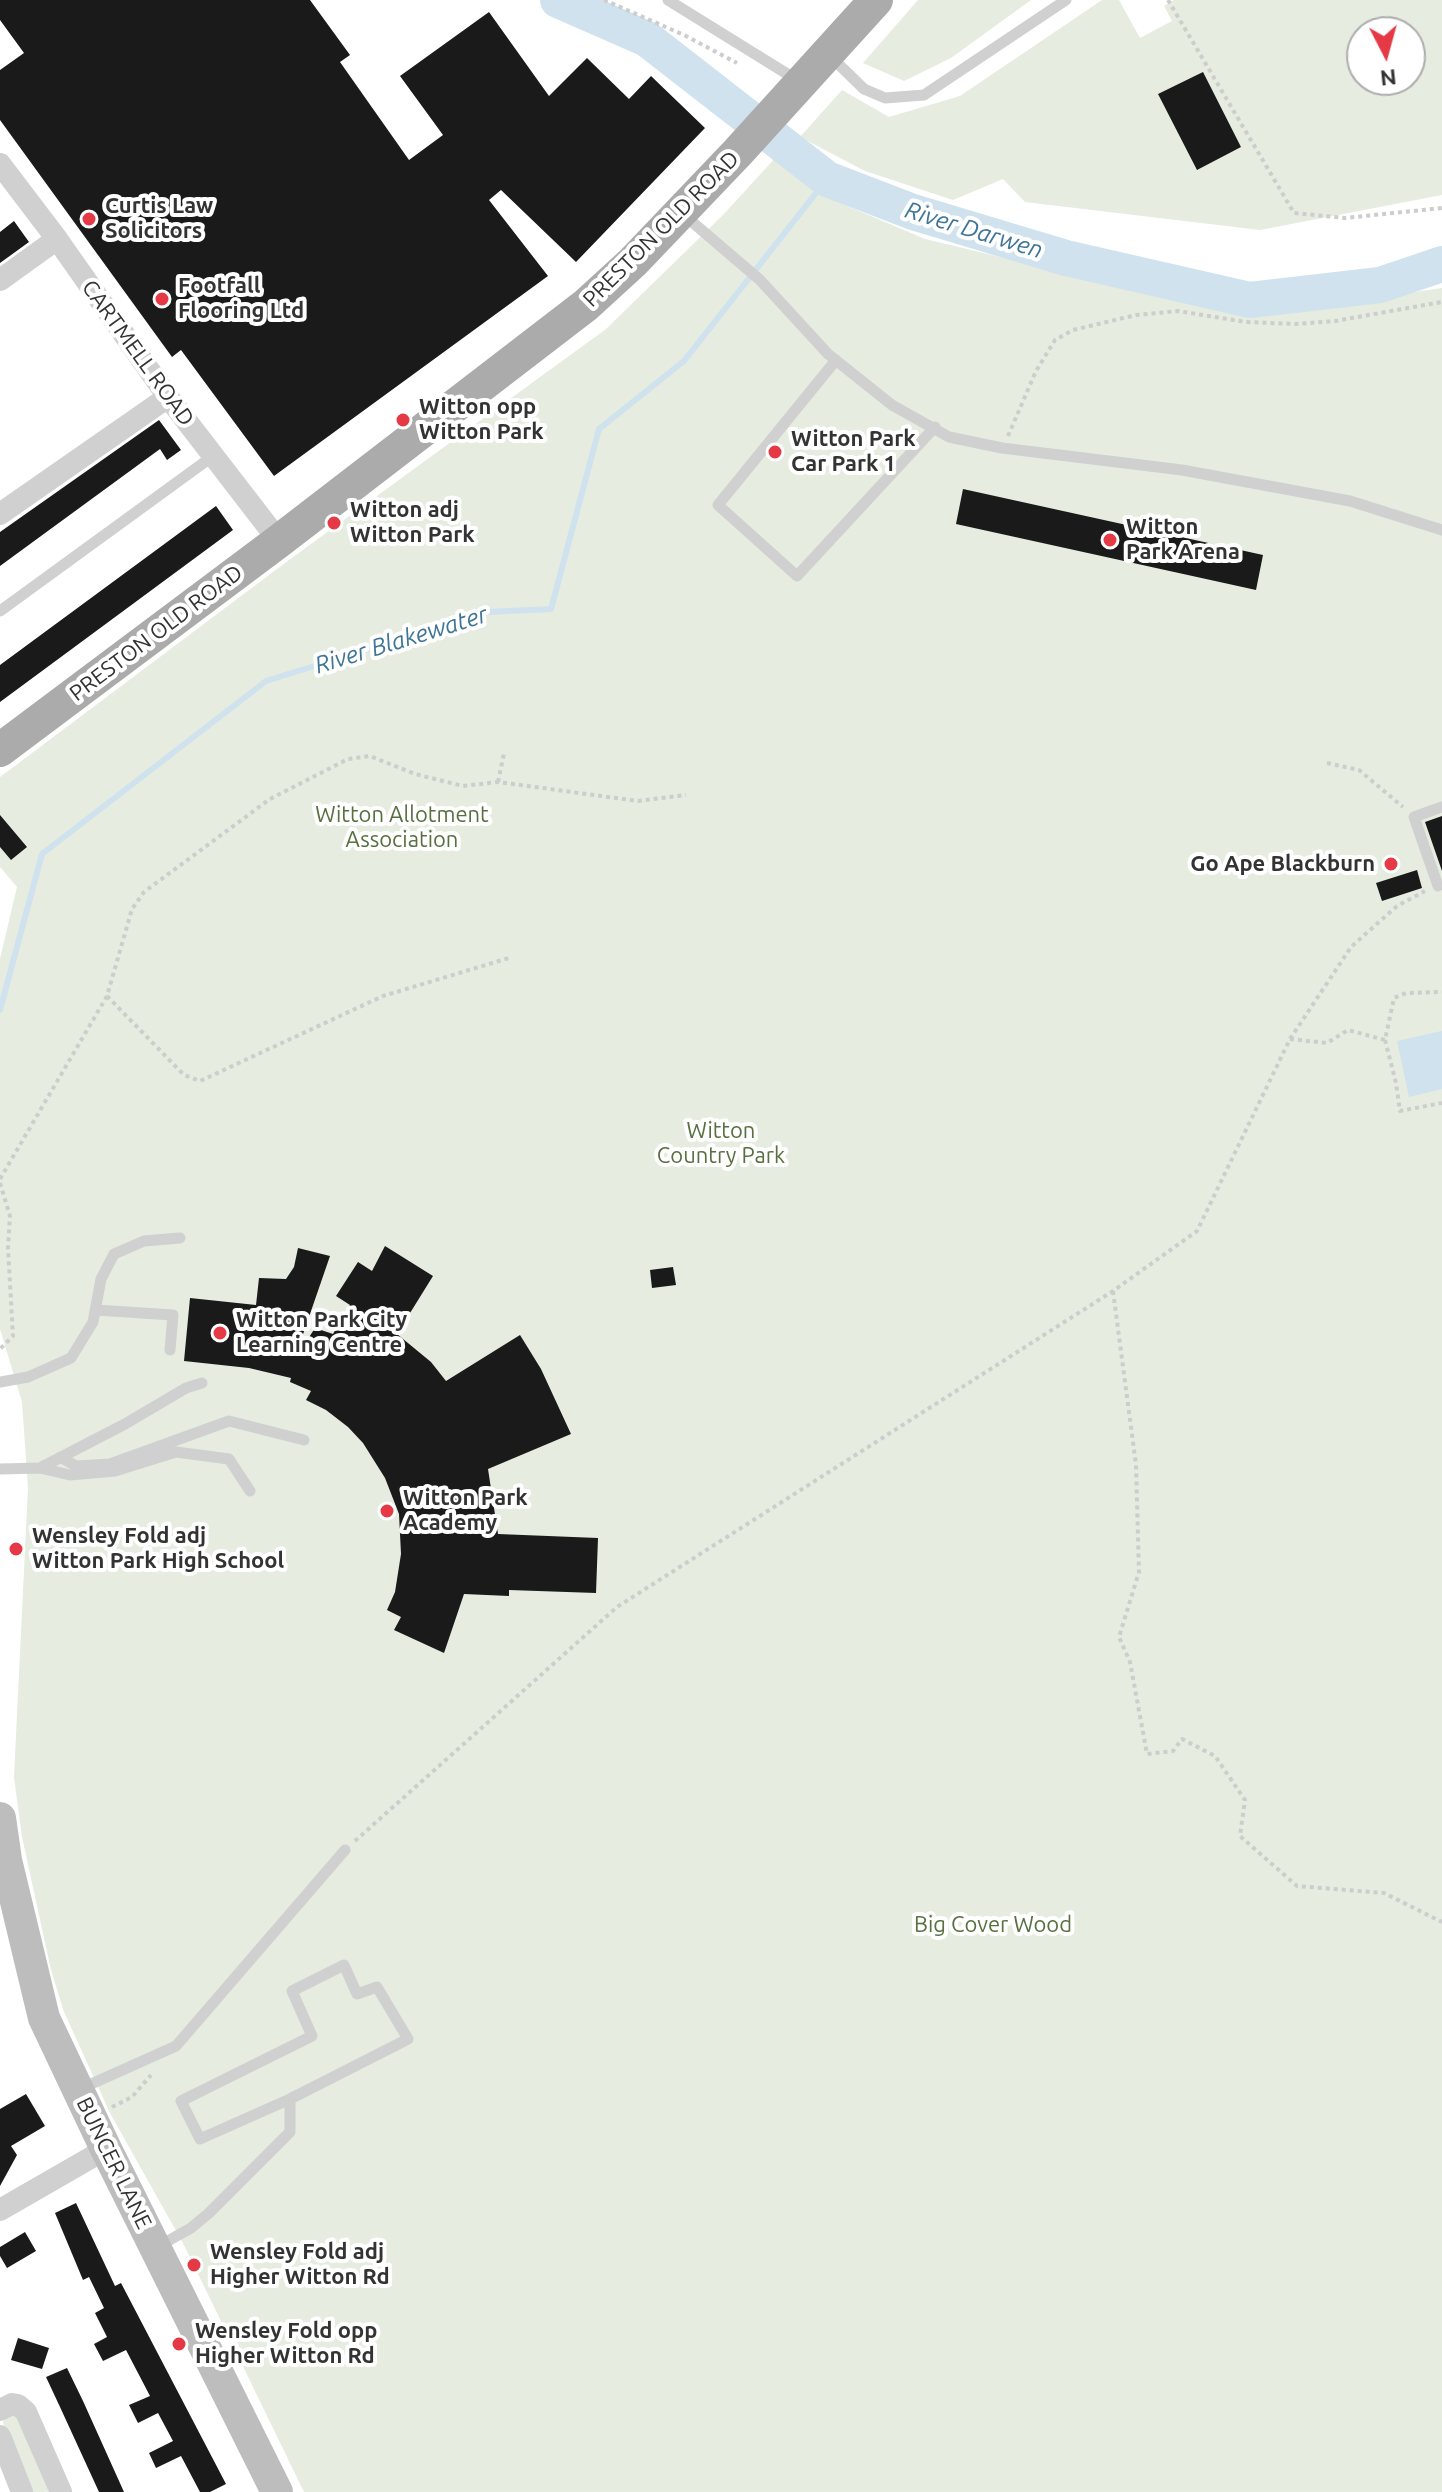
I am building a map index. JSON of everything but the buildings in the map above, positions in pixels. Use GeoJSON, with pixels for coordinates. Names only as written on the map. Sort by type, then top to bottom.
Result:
{"type":"FeatureCollection","features":[{"type":"Feature","properties":{"kind":"main road","name":"PRESTON OLD ROAD"},"geometry":{"type":"LineString","coordinates":[[1,747],[279,541],[586,305],[681,212],[829,55],[876,0]]}},
{"type":"Feature","properties":{"kind":"main road","name":"BUNCER LANE"},"geometry":{"type":"LineString","coordinates":[[0,1818],[6,1860],[44,2018],[277,2492]]}},
{"type":"Feature","properties":{"kind":"street","name":"CARTMELL ROAD"},"geometry":{"type":"LineString","coordinates":[[4,178],[57,239],[168,397],[279,541]]}},
{"type":"Feature","properties":{"kind":"street"},"geometry":{"type":"LineString","coordinates":[[0,280],[57,239]]}},
{"type":"Feature","properties":{"kind":"street"},"geometry":{"type":"LineString","coordinates":[[0,514],[168,397]]}},
{"type":"Feature","properties":{"kind":"street"},"geometry":{"type":"LineString","coordinates":[[0,2210],[106,2149]]}},
{"type":"Feature","properties":{"kind":"street"},"geometry":{"type":"LineString","coordinates":[[0,2410],[12,2404],[26,2412],[61,2492]]}},
{"type":"Feature","properties":{"kind":"street"},"geometry":{"type":"LineString","coordinates":[[0,2436],[22,2492]]}},
{"type":"Feature","properties":{"kind":"lane"},"geometry":{"type":"LineString","coordinates":[[668,0],[797,87]]}},
{"type":"Feature","properties":{"kind":"lane"},"geometry":{"type":"LineString","coordinates":[[829,55],[864,89],[874,94],[885,98],[924,95],[1066,0]]}},
{"type":"Feature","properties":{"kind":"lane"},"geometry":{"type":"LineString","coordinates":[[681,212],[760,280],[836,360],[892,405],[949,437],[1002,448],[1182,470],[1350,501],[1442,530]]}},
{"type":"Feature","properties":{"kind":"lane"},"geometry":{"type":"LineString","coordinates":[[836,360],[718,505],[797,576],[935,427]]}},
{"type":"Feature","properties":{"kind":"lane"},"geometry":{"type":"LineString","coordinates":[[0,611],[213,456]]}},
{"type":"Feature","properties":{"kind":"lane"},"geometry":{"type":"LineString","coordinates":[[1438,886],[1414,817],[1442,807]]}},
{"type":"Feature","properties":{"kind":"lane"},"geometry":{"type":"LineString","coordinates":[[0,1382],[28,1377],[71,1358],[93,1322],[101,1279],[114,1254],[144,1241],[180,1238]]}},
{"type":"Feature","properties":{"kind":"lane"},"geometry":{"type":"LineString","coordinates":[[96,1310],[173,1315],[170,1350]]}},
{"type":"Feature","properties":{"kind":"lane"},"geometry":{"type":"LineString","coordinates":[[40,1468],[186,1388],[202,1383]]}},
{"type":"Feature","properties":{"kind":"lane"},"geometry":{"type":"LineString","coordinates":[[60,1457],[76,1466],[110,1464],[229,1421],[304,1440]]}},
{"type":"Feature","properties":{"kind":"lane"},"geometry":{"type":"LineString","coordinates":[[0,1469],[40,1468],[70,1475],[115,1471],[176,1452],[229,1459],[250,1491]]}},
{"type":"Feature","properties":{"kind":"lane"},"geometry":{"type":"LineString","coordinates":[[78,2089],[176,2046],[345,1850]]}},
{"type":"Feature","properties":{"kind":"lane"},"geometry":{"type":"LineString","coordinates":[[344,1965],[357,1994],[377,1987],[408,2039],[290,2099],[200,2139],[181,2101],[312,2036],[292,1991],[344,1965]]}},
{"type":"Feature","properties":{"kind":"lane"},"geometry":{"type":"LineString","coordinates":[[156,2248],[200,2221],[290,2132],[290,2099]]}},
{"type":"Feature","properties":{"kind":"path"},"geometry":{"type":"LineString","coordinates":[[604,0],[738,63]]}},
{"type":"Feature","properties":{"kind":"path"},"geometry":{"type":"LineString","coordinates":[[1168,0],[1294,213],[1345,218],[1442,208]]}},
{"type":"Feature","properties":{"kind":"path"},"geometry":{"type":"LineString","coordinates":[[1002,448],[1036,371],[1055,340],[1073,330],[1136,315],[1178,311],[1246,322],[1309,323],[1442,302]]}},
{"type":"Feature","properties":{"kind":"path"},"geometry":{"type":"LineString","coordinates":[[498,782],[504,753]]}},
{"type":"Feature","properties":{"kind":"path"},"geometry":{"type":"LineString","coordinates":[[0,1349],[13,1336],[8,1248],[10,1216],[0,1181],[107,996],[132,909],[144,892],[270,799],[348,759],[370,756],[415,774],[463,786],[498,782],[638,801],[686,795]]}},
{"type":"Feature","properties":{"kind":"path"},"geometry":{"type":"LineString","coordinates":[[1327,763],[1359,770],[1414,817]]}},
{"type":"Feature","properties":{"kind":"path"},"geometry":{"type":"LineString","coordinates":[[345,1850],[617,1607],[1113,1291],[1197,1231],[1290,1039],[1351,947],[1397,906],[1438,886]]}},
{"type":"Feature","properties":{"kind":"path"},"geometry":{"type":"LineString","coordinates":[[107,996],[184,1075],[200,1081],[383,996],[509,958]]}},
{"type":"Feature","properties":{"kind":"path"},"geometry":{"type":"LineString","coordinates":[[1442,992],[1406,993],[1394,998],[1385,1040],[1400,1111],[1442,1103]]}},
{"type":"Feature","properties":{"kind":"path"},"geometry":{"type":"LineString","coordinates":[[1290,1039],[1327,1043],[1348,1030],[1385,1040]]}},
{"type":"Feature","properties":{"kind":"path"},"geometry":{"type":"LineString","coordinates":[[1113,1291],[1136,1465],[1139,1572],[1119,1637],[1130,1662],[1147,1754],[1173,1751],[1182,1739],[1215,1756],[1245,1800],[1240,1836],[1297,1886],[1384,1893],[1442,1922]]}},
{"type":"Feature","properties":{"kind":"path"},"geometry":{"type":"LineString","coordinates":[[92,2119],[132,2097],[176,2046]]}},
{"type":"Feature","properties":{"kind":"green space"},"geometry":{"type":"Polygon","coordinates":[[[918,0],[1031,0],[951,58],[904,81],[863,63],[918,0]]]}},
{"type":"Feature","properties":{"kind":"green space"},"geometry":{"type":"Polygon","coordinates":[[[1102,0],[1119,0],[1140,38],[1172,21],[1164,6],[1174,0],[1442,0],[1442,195],[1260,230],[1025,202],[1003,179],[953,200],[865,171],[800,137],[842,90],[889,117],[960,96],[1102,0]]]}},
{"type":"Feature","properties":{"kind":"green space","name":"Witton Country Park"},"geometry":{"type":"Polygon","coordinates":[[[777,156],[831,199],[925,239],[1222,310],[1329,304],[1442,288],[1442,2492],[304,2492],[184,2245],[110,2113],[64,2012],[51,1970],[22,1837],[14,1777],[28,1488],[22,1402],[0,1329],[0,959],[17,887],[0,867],[0,777],[289,560],[606,329],[723,215],[777,156]]]}},
{"type":"Feature","properties":{"kind":"green space"},"geometry":{"type":"Polygon","coordinates":[[[9,2414],[18,2415],[56,2492],[31,2492],[4,2428],[3,2422],[9,2414]]]}},
{"type":"Feature","properties":{"kind":"water"},"geometry":{"type":"Polygon","coordinates":[[[1442,1031],[1442,1089],[1409,1097],[1397,1041],[1442,1031]]]}},
{"type":"Feature","properties":{"kind":"waterway","name":"River Darwen"},"geometry":{"type":"LineString","coordinates":[[558,0],[647,39],[827,179],[913,212],[1066,258],[1250,300],[1380,285],[1442,264]]}},
{"type":"Feature","properties":{"kind":"waterway","name":"River Blakewater"},"geometry":{"type":"LineString","coordinates":[[0,1010],[42,854],[266,681],[488,612],[551,609],[599,429],[684,361],[827,179]]}},
{"type":"Feature","properties":{"kind":"place","name":"Curtis Law Solicitors"},"geometry":{"type":"Point","coordinates":[89,219]}},
{"type":"Feature","properties":{"kind":"place","name":"Footfall Flooring Ltd"},"geometry":{"type":"Point","coordinates":[162,299]}},
{"type":"Feature","properties":{"kind":"place","name":"Witton opp Witton Park"},"geometry":{"type":"Point","coordinates":[403,420]}},
{"type":"Feature","properties":{"kind":"place","name":"Witton Park Car Park 1"},"geometry":{"type":"Point","coordinates":[775,452]}},
{"type":"Feature","properties":{"kind":"place","name":"Witton adj Witton Park"},"geometry":{"type":"Point","coordinates":[334,523]}},
{"type":"Feature","properties":{"kind":"place","name":"Witton Park Arena"},"geometry":{"type":"Point","coordinates":[1110,540]}},
{"type":"Feature","properties":{"kind":"place","name":"Go Ape Blackburn"},"geometry":{"type":"Point","coordinates":[1391,864]}},
{"type":"Feature","properties":{"kind":"place","name":"Witton Park City Learning Centre"},"geometry":{"type":"Point","coordinates":[220,1333]}},
{"type":"Feature","properties":{"kind":"place","name":"Witton Park Academy"},"geometry":{"type":"Point","coordinates":[387,1511]}},
{"type":"Feature","properties":{"kind":"place","name":"Wensley Fold adj Witton Park High School"},"geometry":{"type":"Point","coordinates":[16,1549]}},
{"type":"Feature","properties":{"kind":"place","name":"Wensley Fold adj Higher Witton Rd"},"geometry":{"type":"Point","coordinates":[194,2265]}},
{"type":"Feature","properties":{"kind":"place","name":"Wensley Fold opp Higher Witton Rd"},"geometry":{"type":"Point","coordinates":[179,2344]}},
{"type":"Feature","properties":{"kind":"park label","name":"Witton Allotment Association"},"geometry":{"type":"Point","coordinates":[402,828]}},
{"type":"Feature","properties":{"kind":"park label","name":"Big Cover Wood"},"geometry":{"type":"Point","coordinates":[993,1925]}}]}
